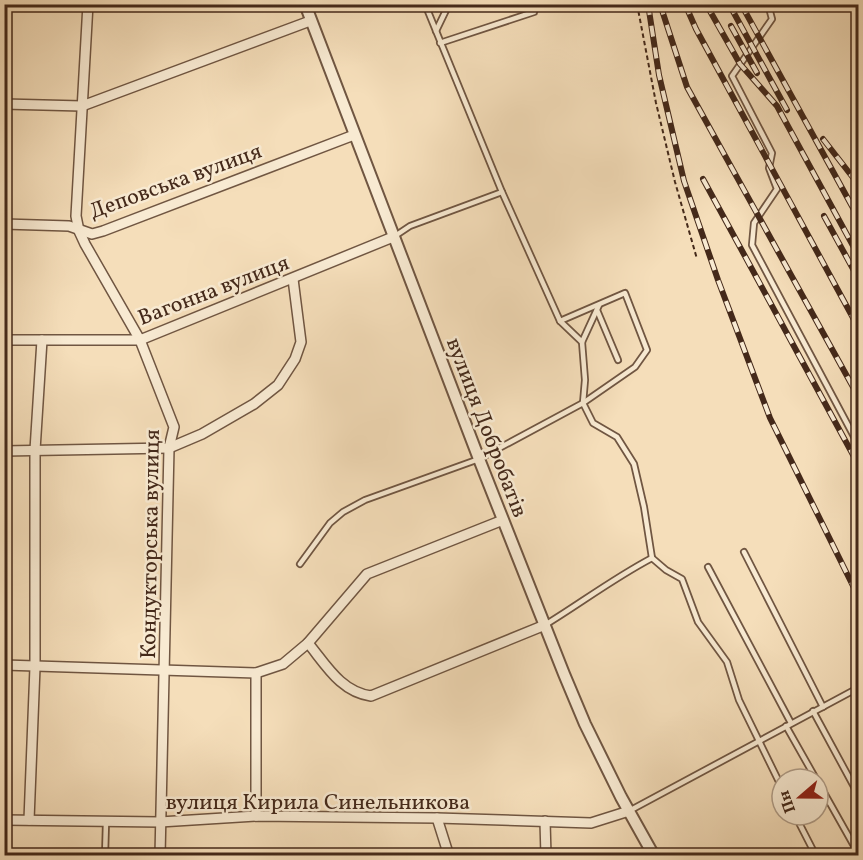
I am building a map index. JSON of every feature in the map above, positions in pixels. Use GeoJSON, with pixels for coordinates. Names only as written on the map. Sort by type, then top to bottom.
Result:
{"type":"FeatureCollection","features":[{"type":"Feature","properties":{"kind":"street","name":"Кондукторська вулиця"},"geometry":{"type":"LineString","coordinates":[[88,4],[75,202],[79,231],[140,339],[174,427],[169,448],[160,855]]}},
{"type":"Feature","properties":{"kind":"street","name":"вулиця Добробатів"},"geometry":{"type":"LineString","coordinates":[[305,4],[479,459],[585,724],[654,855]]}},
{"type":"Feature","properties":{"kind":"street"},"geometry":{"type":"LineString","coordinates":[[4,104],[82,106],[310,21]]}},
{"type":"Feature","properties":{"kind":"street","name":"Деповська вулиця"},"geometry":{"type":"LineString","coordinates":[[4,224],[69,226],[92,234],[354,135]]}},
{"type":"Feature","properties":{"kind":"street","name":"Вагонна вулиця"},"geometry":{"type":"LineString","coordinates":[[4,340],[140,339],[393,237]]}},
{"type":"Feature","properties":{"kind":"street"},"geometry":{"type":"LineString","coordinates":[[4,450],[169,448],[202,434],[236,414],[278,386],[295,359],[301,342],[293,279]]}},
{"type":"Feature","properties":{"kind":"street"},"geometry":{"type":"LineString","coordinates":[[29,820],[35,667],[35,450],[42,340]]}},
{"type":"Feature","properties":{"kind":"street"},"geometry":{"type":"LineString","coordinates":[[4,665],[256,672],[283,664],[308,643],[367,574],[503,520]]}},
{"type":"Feature","properties":{"kind":"street"},"geometry":{"type":"LineString","coordinates":[[308,643],[335,677],[348,689],[359,695],[371,696],[545,625]]}},
{"type":"Feature","properties":{"kind":"street"},"geometry":{"type":"LineString","coordinates":[[256,672],[256,816]]}},
{"type":"Feature","properties":{"kind":"street","name":"вулиця Кирила Синельникова"},"geometry":{"type":"LineString","coordinates":[[4,820],[160,822],[256,816],[438,818],[591,823],[629,811]]}},
{"type":"Feature","properties":{"kind":"street"},"geometry":{"type":"LineString","coordinates":[[438,818],[449,855]]}},
{"type":"Feature","properties":{"kind":"street"},"geometry":{"type":"LineString","coordinates":[[545,821],[546,855]]}},
{"type":"Feature","properties":{"kind":"lane"},"geometry":{"type":"LineString","coordinates":[[425,4],[502,192],[560,321],[582,342]]}},
{"type":"Feature","properties":{"kind":"lane"},"geometry":{"type":"LineString","coordinates":[[436,31],[449,4]]}},
{"type":"Feature","properties":{"kind":"lane"},"geometry":{"type":"LineString","coordinates":[[768,4],[772,19],[732,76],[772,153],[769,168],[777,189],[754,223],[752,244],[858,444]]}},
{"type":"Feature","properties":{"kind":"lane"},"geometry":{"type":"LineString","coordinates":[[440,43],[534,12]]}},
{"type":"Feature","properties":{"kind":"lane"},"geometry":{"type":"LineString","coordinates":[[393,237],[410,226],[502,192]]}},
{"type":"Feature","properties":{"kind":"lane"},"geometry":{"type":"LineString","coordinates":[[300,564],[330,523],[343,512],[366,500],[479,459],[583,403],[636,367],[647,350],[625,292],[598,307],[560,321]]}},
{"type":"Feature","properties":{"kind":"lane"},"geometry":{"type":"LineString","coordinates":[[598,307],[582,342],[585,380],[583,403],[593,423],[617,437],[634,464],[652,558],[666,570],[682,579],[698,622],[726,662],[739,700],[772,767]]}},
{"type":"Feature","properties":{"kind":"lane"},"geometry":{"type":"LineString","coordinates":[[598,307],[618,360]]}},
{"type":"Feature","properties":{"kind":"lane"},"geometry":{"type":"LineString","coordinates":[[744,552],[823,706]]}},
{"type":"Feature","properties":{"kind":"lane"},"geometry":{"type":"LineString","coordinates":[[545,625],[621,574],[652,558]]}},
{"type":"Feature","properties":{"kind":"lane"},"geometry":{"type":"LineString","coordinates":[[708,567],[810,767]]}},
{"type":"Feature","properties":{"kind":"lane"},"geometry":{"type":"LineString","coordinates":[[629,811],[858,688]]}},
{"type":"Feature","properties":{"kind":"lane"},"geometry":{"type":"LineString","coordinates":[[813,711],[858,794]]}},
{"type":"Feature","properties":{"kind":"lane"},"geometry":{"type":"LineString","coordinates":[[830,803],[858,853]]}},
{"type":"Feature","properties":{"kind":"lane"},"geometry":{"type":"LineString","coordinates":[[105,855],[106,821]]}},
{"type":"Feature","properties":{"kind":"lane"},"geometry":{"type":"LineString","coordinates":[[801,827],[816,855]]}},
{"type":"Feature","properties":{"kind":"path"},"geometry":{"type":"LineString","coordinates":[[637,4],[658,112],[697,259]]}},
{"type":"Feature","properties":{"kind":"railway"},"geometry":{"type":"LineString","coordinates":[[648,4],[659,75],[684,181],[718,280],[770,418],[858,596]]}},
{"type":"Feature","properties":{"kind":"railway"},"geometry":{"type":"LineString","coordinates":[[660,4],[687,87],[858,396]]}},
{"type":"Feature","properties":{"kind":"railway"},"geometry":{"type":"LineString","coordinates":[[685,4],[696,29],[858,327]]}},
{"type":"Feature","properties":{"kind":"railway"},"geometry":{"type":"LineString","coordinates":[[706,4],[740,64],[777,106],[858,255]]}},
{"type":"Feature","properties":{"kind":"railway"},"geometry":{"type":"LineString","coordinates":[[729,4],[787,110]]}},
{"type":"Feature","properties":{"kind":"railway"},"geometry":{"type":"LineString","coordinates":[[741,4],[858,217]]}},
{"type":"Feature","properties":{"kind":"railway"},"geometry":{"type":"LineString","coordinates":[[731,26],[757,73]]}},
{"type":"Feature","properties":{"kind":"railway"},"geometry":{"type":"LineString","coordinates":[[823,139],[858,184]]}},
{"type":"Feature","properties":{"kind":"railway"},"geometry":{"type":"LineString","coordinates":[[703,179],[858,464]]}},
{"type":"Feature","properties":{"kind":"railway"},"geometry":{"type":"LineString","coordinates":[[824,216],[858,278]]}}]}
